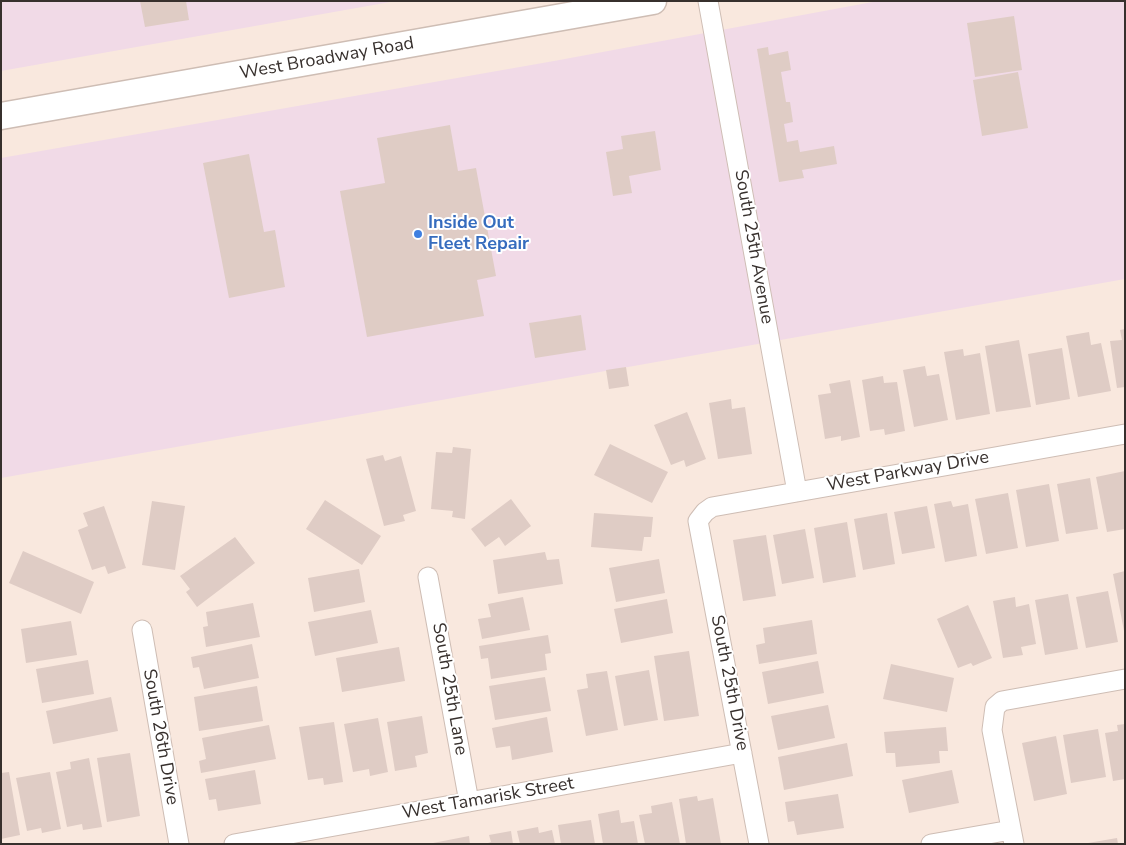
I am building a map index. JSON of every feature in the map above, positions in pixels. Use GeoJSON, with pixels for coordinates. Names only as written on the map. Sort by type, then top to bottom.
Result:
{"type":"FeatureCollection","features":[{"type":"Feature","properties":{"kind":"main road","name":"West Broadway Road"},"geometry":{"type":"LineString","coordinates":[[1,116],[653,1]]}},
{"type":"Feature","properties":{"kind":"street","name":"South 25th Avenue"},"geometry":{"type":"LineString","coordinates":[[708,1],[797,492]]}},
{"type":"Feature","properties":{"kind":"street","name":"West Parkway Drive"},"geometry":{"type":"LineString","coordinates":[[698,521],[712,507],[1125,434]]}},
{"type":"Feature","properties":{"kind":"street","name":"South 25th Drive"},"geometry":{"type":"LineString","coordinates":[[698,521],[759,844]]}},
{"type":"Feature","properties":{"kind":"street","name":"South 25th Lane"},"geometry":{"type":"LineString","coordinates":[[428,577],[470,802]]}},
{"type":"Feature","properties":{"kind":"street","name":"South 26th Drive"},"geometry":{"type":"LineString","coordinates":[[142,630],[179,844]]}},
{"type":"Feature","properties":{"kind":"street"},"geometry":{"type":"LineString","coordinates":[[931,844],[1013,837],[992,730],[995,707],[1002,701],[1125,679]]}},
{"type":"Feature","properties":{"kind":"street","name":"West Tamarisk Street"},"geometry":{"type":"LineString","coordinates":[[234,844],[742,753]]}},
{"type":"Feature","properties":{"kind":"shaded area"},"geometry":{"type":"Polygon","coordinates":[[[1,1],[396,1],[1,71],[1,1]]]}},
{"type":"Feature","properties":{"kind":"shaded area"},"geometry":{"type":"Polygon","coordinates":[[[878,1],[1125,1],[1125,279],[1,478],[1,158],[554,61],[878,1]]]}},
{"type":"Feature","properties":{"kind":"building"},"geometry":{"type":"Polygon","coordinates":[[[140,1],[186,1],[189,20],[145,27],[140,1]]]}},
{"type":"Feature","properties":{"kind":"building"},"geometry":{"type":"Polygon","coordinates":[[[1014,16],[1022,70],[975,77],[967,23],[1014,16]]]}},
{"type":"Feature","properties":{"kind":"building"},"geometry":{"type":"Polygon","coordinates":[[[768,47],[769,55],[788,51],[791,70],[781,72],[786,102],[790,102],[793,122],[784,124],[787,142],[798,140],[800,152],[834,146],[837,164],[802,170],[804,178],[779,182],[757,49],[768,47]]]}},
{"type":"Feature","properties":{"kind":"building"},"geometry":{"type":"Polygon","coordinates":[[[1018,72],[1028,128],[982,136],[973,80],[1018,72]]]}},
{"type":"Feature","properties":{"kind":"building","name":"Inside Out Fleet Repair"},"geometry":{"type":"Polygon","coordinates":[[[450,125],[458,171],[476,168],[496,276],[477,280],[484,316],[367,337],[340,191],[385,183],[377,138],[450,125]]]}},
{"type":"Feature","properties":{"kind":"building"},"geometry":{"type":"Polygon","coordinates":[[[655,131],[661,170],[629,176],[632,193],[613,196],[606,152],[623,149],[621,136],[655,131]]]}},
{"type":"Feature","properties":{"kind":"building"},"geometry":{"type":"Polygon","coordinates":[[[249,154],[264,232],[275,230],[285,287],[229,298],[203,163],[249,154]]]}},
{"type":"Feature","properties":{"kind":"building"},"geometry":{"type":"Polygon","coordinates":[[[581,315],[586,350],[535,358],[529,323],[581,315]]]}},
{"type":"Feature","properties":{"kind":"building"},"geometry":{"type":"Polygon","coordinates":[[[1125,329],[1125,387],[1117,388],[1110,341],[1122,340],[1120,330],[1125,329]]]}},
{"type":"Feature","properties":{"kind":"building"},"geometry":{"type":"Polygon","coordinates":[[[1089,332],[1091,345],[1101,343],[1111,391],[1078,397],[1066,336],[1089,332]]]}},
{"type":"Feature","properties":{"kind":"building"},"geometry":{"type":"Polygon","coordinates":[[[1019,340],[1031,407],[996,412],[985,346],[1019,340]]]}},
{"type":"Feature","properties":{"kind":"building"},"geometry":{"type":"Polygon","coordinates":[[[1062,348],[1070,399],[1036,405],[1028,354],[1062,348]]]}},
{"type":"Feature","properties":{"kind":"building"},"geometry":{"type":"Polygon","coordinates":[[[963,349],[964,356],[980,353],[990,414],[956,420],[944,352],[963,349]]]}},
{"type":"Feature","properties":{"kind":"building"},"geometry":{"type":"Polygon","coordinates":[[[925,366],[927,376],[939,374],[948,420],[914,427],[903,370],[925,366]]]}},
{"type":"Feature","properties":{"kind":"building"},"geometry":{"type":"Polygon","coordinates":[[[626,367],[629,386],[609,389],[606,370],[626,367]]]}},
{"type":"Feature","properties":{"kind":"building"},"geometry":{"type":"Polygon","coordinates":[[[883,376],[884,383],[897,382],[905,431],[885,435],[884,429],[870,431],[862,380],[883,376]]]}},
{"type":"Feature","properties":{"kind":"building"},"geometry":{"type":"Polygon","coordinates":[[[850,380],[860,437],[841,441],[841,436],[825,439],[818,395],[831,393],[829,384],[850,380]]]}},
{"type":"Feature","properties":{"kind":"building"},"geometry":{"type":"Polygon","coordinates":[[[731,399],[732,409],[745,407],[752,454],[718,459],[709,403],[731,399]]]}},
{"type":"Feature","properties":{"kind":"building"},"geometry":{"type":"Polygon","coordinates":[[[687,412],[706,459],[686,467],[684,460],[671,465],[654,425],[687,412]]]}},
{"type":"Feature","properties":{"kind":"building"},"geometry":{"type":"Polygon","coordinates":[[[610,444],[668,472],[652,503],[594,475],[610,444]]]}},
{"type":"Feature","properties":{"kind":"building"},"geometry":{"type":"Polygon","coordinates":[[[453,447],[471,449],[465,519],[452,517],[453,511],[431,509],[436,452],[452,453],[453,447]]]}},
{"type":"Feature","properties":{"kind":"building"},"geometry":{"type":"Polygon","coordinates":[[[383,455],[385,461],[401,456],[416,511],[403,515],[405,521],[384,526],[366,459],[383,455]]]}},
{"type":"Feature","properties":{"kind":"building"},"geometry":{"type":"Polygon","coordinates":[[[1125,471],[1125,529],[1107,532],[1096,477],[1125,471]]]}},
{"type":"Feature","properties":{"kind":"building"},"geometry":{"type":"Polygon","coordinates":[[[1090,478],[1098,529],[1066,534],[1057,484],[1090,478]]]}},
{"type":"Feature","properties":{"kind":"building"},"geometry":{"type":"Polygon","coordinates":[[[1049,484],[1059,541],[1026,547],[1016,490],[1049,484]]]}},
{"type":"Feature","properties":{"kind":"building"},"geometry":{"type":"Polygon","coordinates":[[[1008,493],[1018,548],[986,554],[975,499],[1008,493]]]}},
{"type":"Feature","properties":{"kind":"building"},"geometry":{"type":"Polygon","coordinates":[[[511,499],[531,526],[505,546],[499,537],[485,547],[471,529],[511,499]]]}},
{"type":"Feature","properties":{"kind":"building"},"geometry":{"type":"Polygon","coordinates":[[[325,500],[381,536],[362,565],[306,529],[325,500]]]}},
{"type":"Feature","properties":{"kind":"building"},"geometry":{"type":"Polygon","coordinates":[[[152,501],[185,506],[175,570],[142,565],[152,501]]]}},
{"type":"Feature","properties":{"kind":"building"},"geometry":{"type":"Polygon","coordinates":[[[951,501],[953,507],[968,504],[977,556],[945,562],[934,504],[951,501]]]}},
{"type":"Feature","properties":{"kind":"building"},"geometry":{"type":"Polygon","coordinates":[[[104,506],[126,568],[108,574],[105,566],[92,570],[78,530],[88,526],[83,513],[104,506]]]}},
{"type":"Feature","properties":{"kind":"building"},"geometry":{"type":"Polygon","coordinates":[[[927,506],[935,548],[902,554],[894,512],[927,506]]]}},
{"type":"Feature","properties":{"kind":"building"},"geometry":{"type":"Polygon","coordinates":[[[594,513],[653,517],[651,537],[644,537],[642,551],[591,547],[594,513]]]}},
{"type":"Feature","properties":{"kind":"building"},"geometry":{"type":"Polygon","coordinates":[[[887,513],[895,564],[863,570],[854,519],[887,513]]]}},
{"type":"Feature","properties":{"kind":"building"},"geometry":{"type":"Polygon","coordinates":[[[847,522],[856,577],[823,583],[814,528],[847,522]]]}},
{"type":"Feature","properties":{"kind":"building"},"geometry":{"type":"Polygon","coordinates":[[[805,529],[814,578],[782,584],[773,535],[805,529]]]}},
{"type":"Feature","properties":{"kind":"building"},"geometry":{"type":"Polygon","coordinates":[[[766,535],[776,596],[743,601],[733,540],[766,535]]]}},
{"type":"Feature","properties":{"kind":"building"},"geometry":{"type":"Polygon","coordinates":[[[235,537],[255,563],[197,607],[186,592],[190,589],[180,576],[235,537]]]}},
{"type":"Feature","properties":{"kind":"building"},"geometry":{"type":"Polygon","coordinates":[[[23,551],[94,582],[81,614],[9,583],[23,551]]]}},
{"type":"Feature","properties":{"kind":"building"},"geometry":{"type":"Polygon","coordinates":[[[545,552],[547,560],[559,559],[563,584],[498,594],[493,560],[545,552]]]}},
{"type":"Feature","properties":{"kind":"building"},"geometry":{"type":"Polygon","coordinates":[[[659,559],[665,593],[616,602],[609,568],[659,559]]]}},
{"type":"Feature","properties":{"kind":"building"},"geometry":{"type":"Polygon","coordinates":[[[359,569],[365,602],[314,612],[308,578],[359,569]]]}},
{"type":"Feature","properties":{"kind":"building"},"geometry":{"type":"Polygon","coordinates":[[[1125,571],[1125,631],[1124,631],[1113,574],[1125,571]]]}},
{"type":"Feature","properties":{"kind":"building"},"geometry":{"type":"Polygon","coordinates":[[[1108,591],[1118,642],[1086,648],[1076,597],[1108,591]]]}},
{"type":"Feature","properties":{"kind":"building"},"geometry":{"type":"Polygon","coordinates":[[[1068,594],[1078,649],[1045,655],[1035,600],[1068,594]]]}},
{"type":"Feature","properties":{"kind":"building"},"geometry":{"type":"Polygon","coordinates":[[[523,597],[530,630],[482,639],[478,619],[491,617],[488,604],[523,597]]]}},
{"type":"Feature","properties":{"kind":"building"},"geometry":{"type":"Polygon","coordinates":[[[1015,597],[1016,607],[1029,604],[1036,644],[1021,647],[1023,655],[1003,658],[993,601],[1015,597]]]}},
{"type":"Feature","properties":{"kind":"building"},"geometry":{"type":"Polygon","coordinates":[[[667,599],[673,633],[621,643],[614,609],[667,599]]]}},
{"type":"Feature","properties":{"kind":"building"},"geometry":{"type":"Polygon","coordinates":[[[253,603],[260,637],[206,647],[203,627],[208,626],[206,612],[253,603]]]}},
{"type":"Feature","properties":{"kind":"building"},"geometry":{"type":"Polygon","coordinates":[[[968,605],[992,658],[973,666],[971,663],[958,668],[937,619],[968,605]]]}},
{"type":"Feature","properties":{"kind":"building"},"geometry":{"type":"Polygon","coordinates":[[[371,610],[378,643],[315,656],[308,622],[371,610]]]}},
{"type":"Feature","properties":{"kind":"building"},"geometry":{"type":"Polygon","coordinates":[[[812,620],[817,654],[759,664],[756,645],[765,643],[763,628],[812,620]]]}},
{"type":"Feature","properties":{"kind":"building"},"geometry":{"type":"Polygon","coordinates":[[[71,621],[77,655],[26,663],[21,629],[71,621]]]}},
{"type":"Feature","properties":{"kind":"building"},"geometry":{"type":"Polygon","coordinates":[[[548,635],[551,653],[545,654],[547,670],[491,679],[488,658],[481,659],[479,646],[548,635]]]}},
{"type":"Feature","properties":{"kind":"building"},"geometry":{"type":"Polygon","coordinates":[[[252,644],[259,678],[204,689],[199,667],[193,668],[191,657],[252,644]]]}},
{"type":"Feature","properties":{"kind":"building"},"geometry":{"type":"Polygon","coordinates":[[[399,647],[405,681],[342,692],[336,658],[399,647]]]}},
{"type":"Feature","properties":{"kind":"building"},"geometry":{"type":"Polygon","coordinates":[[[689,651],[699,716],[664,721],[654,656],[689,651]]]}},
{"type":"Feature","properties":{"kind":"building"},"geometry":{"type":"Polygon","coordinates":[[[88,660],[94,694],[42,703],[36,669],[88,660]]]}},
{"type":"Feature","properties":{"kind":"building"},"geometry":{"type":"Polygon","coordinates":[[[818,661],[824,693],[768,704],[762,672],[818,661]]]}},
{"type":"Feature","properties":{"kind":"building"},"geometry":{"type":"Polygon","coordinates":[[[891,664],[954,678],[947,712],[883,699],[891,664]]]}},
{"type":"Feature","properties":{"kind":"building"},"geometry":{"type":"Polygon","coordinates":[[[649,670],[658,720],[624,726],[615,676],[649,670]]]}},
{"type":"Feature","properties":{"kind":"building"},"geometry":{"type":"Polygon","coordinates":[[[607,671],[618,730],[586,736],[577,690],[588,688],[586,674],[607,671]]]}},
{"type":"Feature","properties":{"kind":"building"},"geometry":{"type":"Polygon","coordinates":[[[545,677],[551,711],[495,720],[489,686],[545,677]]]}},
{"type":"Feature","properties":{"kind":"building"},"geometry":{"type":"Polygon","coordinates":[[[257,686],[263,721],[199,731],[194,697],[257,686]]]}},
{"type":"Feature","properties":{"kind":"building"},"geometry":{"type":"Polygon","coordinates":[[[111,697],[118,731],[53,744],[46,711],[111,697]]]}},
{"type":"Feature","properties":{"kind":"building"},"geometry":{"type":"Polygon","coordinates":[[[828,705],[835,738],[778,750],[771,716],[828,705]]]}},
{"type":"Feature","properties":{"kind":"building"},"geometry":{"type":"Polygon","coordinates":[[[422,716],[428,753],[415,756],[417,767],[395,771],[387,722],[422,716]]]}},
{"type":"Feature","properties":{"kind":"building"},"geometry":{"type":"Polygon","coordinates":[[[547,717],[553,752],[512,760],[510,746],[496,748],[492,728],[547,717]]]}},
{"type":"Feature","properties":{"kind":"building"},"geometry":{"type":"Polygon","coordinates":[[[378,718],[388,772],[370,776],[369,769],[353,772],[344,724],[378,718]]]}},
{"type":"Feature","properties":{"kind":"building"},"geometry":{"type":"Polygon","coordinates":[[[334,722],[343,782],[324,785],[323,778],[308,780],[299,727],[334,722]]]}},
{"type":"Feature","properties":{"kind":"building"},"geometry":{"type":"Polygon","coordinates":[[[1125,724],[1125,779],[1113,781],[1105,733],[1118,731],[1117,725],[1125,724]]]}},
{"type":"Feature","properties":{"kind":"building"},"geometry":{"type":"Polygon","coordinates":[[[269,725],[276,759],[201,773],[199,761],[206,759],[202,738],[269,725]]]}},
{"type":"Feature","properties":{"kind":"building"},"geometry":{"type":"Polygon","coordinates":[[[946,727],[948,751],[939,751],[940,763],[896,767],[895,753],[886,753],[884,732],[946,727]]]}},
{"type":"Feature","properties":{"kind":"building"},"geometry":{"type":"Polygon","coordinates":[[[1098,729],[1106,777],[1071,783],[1063,735],[1098,729]]]}},
{"type":"Feature","properties":{"kind":"building"},"geometry":{"type":"Polygon","coordinates":[[[1056,736],[1067,794],[1034,801],[1022,743],[1056,736]]]}},
{"type":"Feature","properties":{"kind":"building"},"geometry":{"type":"Polygon","coordinates":[[[847,743],[853,776],[784,790],[778,757],[847,743]]]}},
{"type":"Feature","properties":{"kind":"building"},"geometry":{"type":"Polygon","coordinates":[[[130,753],[140,816],[107,822],[97,758],[130,753]]]}},
{"type":"Feature","properties":{"kind":"building"},"geometry":{"type":"Polygon","coordinates":[[[89,758],[102,827],[83,830],[82,824],[67,827],[56,772],[71,769],[70,762],[89,758]]]}},
{"type":"Feature","properties":{"kind":"building"},"geometry":{"type":"Polygon","coordinates":[[[255,770],[261,804],[218,811],[216,799],[209,800],[205,779],[255,770]]]}},
{"type":"Feature","properties":{"kind":"building"},"geometry":{"type":"Polygon","coordinates":[[[952,770],[959,803],[909,813],[902,780],[952,770]]]}},
{"type":"Feature","properties":{"kind":"building"},"geometry":{"type":"Polygon","coordinates":[[[9,772],[20,835],[1,839],[1,773],[9,772]]]}},
{"type":"Feature","properties":{"kind":"building"},"geometry":{"type":"Polygon","coordinates":[[[50,772],[61,829],[42,833],[41,828],[27,831],[16,778],[50,772]]]}},
{"type":"Feature","properties":{"kind":"building"},"geometry":{"type":"Polygon","coordinates":[[[838,794],[844,828],[797,835],[794,821],[788,822],[785,802],[838,794]]]}},
{"type":"Feature","properties":{"kind":"building"},"geometry":{"type":"Polygon","coordinates":[[[697,796],[698,801],[713,798],[721,844],[686,844],[679,799],[697,796]]]}},
{"type":"Feature","properties":{"kind":"building"},"geometry":{"type":"Polygon","coordinates":[[[672,802],[680,844],[645,844],[639,815],[652,813],[651,806],[672,802]]]}},
{"type":"Feature","properties":{"kind":"building"},"geometry":{"type":"Polygon","coordinates":[[[619,810],[621,823],[634,821],[638,844],[603,844],[598,814],[619,810]]]}},
{"type":"Feature","properties":{"kind":"building"},"geometry":{"type":"Polygon","coordinates":[[[591,820],[595,844],[561,844],[558,825],[591,820]]]}},
{"type":"Feature","properties":{"kind":"building"},"geometry":{"type":"Polygon","coordinates":[[[538,827],[539,833],[552,830],[555,844],[520,844],[517,831],[538,827]]]}},
{"type":"Feature","properties":{"kind":"building"},"geometry":{"type":"Polygon","coordinates":[[[511,831],[513,844],[485,844],[491,842],[489,835],[511,831]]]}},
{"type":"Feature","properties":{"kind":"building"},"geometry":{"type":"Polygon","coordinates":[[[469,836],[470,844],[433,844],[433,843],[469,836]]]}},
{"type":"Feature","properties":{"kind":"building"},"geometry":{"type":"Polygon","coordinates":[[[1117,838],[1118,844],[1088,844],[1088,843],[1117,838]]]}},
{"type":"Feature","properties":{"kind":"place","name":"Inside Out Fleet Repair"},"geometry":{"type":"Point","coordinates":[418,234]}}]}
